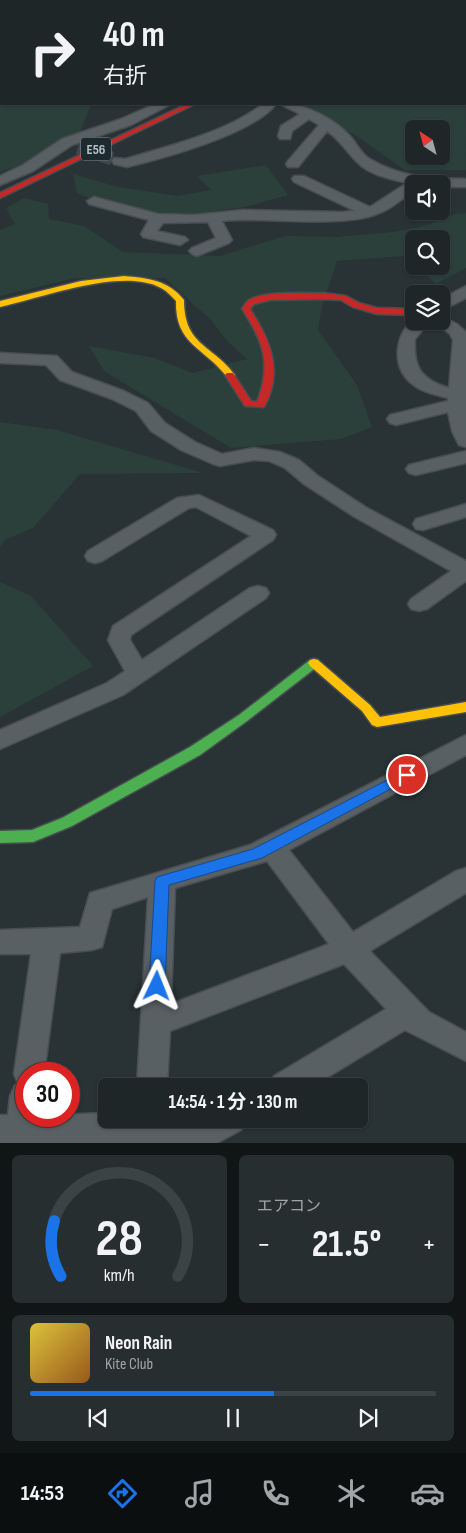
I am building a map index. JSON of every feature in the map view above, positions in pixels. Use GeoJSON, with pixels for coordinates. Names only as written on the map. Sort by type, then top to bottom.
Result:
{"type":"FeatureCollection","features":[{"type":"Feature","properties":{"kind":"main road","name":"E56"},"geometry":{"type":"LineString","coordinates":[[0,190],[179,105]]}},
{"type":"Feature","properties":{"kind":"main road","name":"E56"},"geometry":{"type":"LineString","coordinates":[[0,196],[190,105]]}},
{"type":"Feature","properties":{"kind":"main road"},"geometry":{"type":"LineString","coordinates":[[0,304],[86,284],[120,279],[141,279],[163,285],[180,300],[181,323],[190,337],[223,364],[240,394],[248,404],[253,405],[261,405],[264,399],[270,356],[265,338],[246,309],[251,302],[270,297],[324,296],[343,298],[356,305],[377,311],[405,312]]}},
{"type":"Feature","properties":{"kind":"main road"},"geometry":{"type":"LineString","coordinates":[[0,837],[33,836],[67,822],[161,770],[195,751],[243,718],[314,663],[366,708],[377,722],[466,707]]}},
{"type":"Feature","properties":{"kind":"street"},"geometry":{"type":"LineString","coordinates":[[0,181],[73,144],[163,105]]}},
{"type":"Feature","properties":{"kind":"street"},"geometry":{"type":"LineString","coordinates":[[118,161],[127,163],[234,127],[258,115],[269,105]]}},
{"type":"Feature","properties":{"kind":"street"},"geometry":{"type":"LineString","coordinates":[[288,105],[309,114],[344,137],[363,161],[386,173],[405,178]]}},
{"type":"Feature","properties":{"kind":"street"},"geometry":{"type":"LineString","coordinates":[[285,136],[286,129],[309,114]]}},
{"type":"Feature","properties":{"kind":"street"},"geometry":{"type":"LineString","coordinates":[[293,164],[326,125]]}},
{"type":"Feature","properties":{"kind":"street"},"geometry":{"type":"LineString","coordinates":[[299,179],[369,212]]}},
{"type":"Feature","properties":{"kind":"street"},"geometry":{"type":"LineString","coordinates":[[450,183],[466,183]]}},
{"type":"Feature","properties":{"kind":"street"},"geometry":{"type":"LineString","coordinates":[[94,201],[158,218],[194,219],[243,214],[342,216],[378,209],[390,198],[405,189]]}},
{"type":"Feature","properties":{"kind":"street"},"geometry":{"type":"LineString","coordinates":[[197,251],[224,240],[212,216]]}},
{"type":"Feature","properties":{"kind":"street"},"geometry":{"type":"LineString","coordinates":[[158,218],[148,234],[177,244],[194,219]]}},
{"type":"Feature","properties":{"kind":"street"},"geometry":{"type":"LineString","coordinates":[[450,308],[466,291]]}},
{"type":"Feature","properties":{"kind":"street"},"geometry":{"type":"LineString","coordinates":[[450,311],[466,322]]}},
{"type":"Feature","properties":{"kind":"street"},"geometry":{"type":"LineString","coordinates":[[450,314],[462,340],[464,374],[458,400],[459,428],[466,442]]}},
{"type":"Feature","properties":{"kind":"street"},"geometry":{"type":"LineString","coordinates":[[412,330],[408,338],[407,355],[414,378],[458,400]]}},
{"type":"Feature","properties":{"kind":"street"},"geometry":{"type":"LineString","coordinates":[[0,358],[51,360],[66,376],[118,395],[142,407],[158,428],[188,446],[220,460],[254,454],[273,456],[292,464],[311,480],[360,512],[466,570],[419,604]]}},
{"type":"Feature","properties":{"kind":"street"},"geometry":{"type":"LineString","coordinates":[[396,419],[458,400]]}},
{"type":"Feature","properties":{"kind":"street"},"geometry":{"type":"LineString","coordinates":[[416,469],[466,457]]}},
{"type":"Feature","properties":{"kind":"street"},"geometry":{"type":"LineString","coordinates":[[95,556],[184,502],[199,501],[266,535],[121,631],[119,640],[138,674]]}},
{"type":"Feature","properties":{"kind":"street"},"geometry":{"type":"LineString","coordinates":[[423,524],[466,510]]}},
{"type":"Feature","properties":{"kind":"street"},"geometry":{"type":"LineString","coordinates":[[0,740],[115,689],[258,593]]}},
{"type":"Feature","properties":{"kind":"street"},"geometry":{"type":"LineString","coordinates":[[0,942],[47,942],[92,938],[100,901],[257,854],[466,744]]}},
{"type":"Feature","properties":{"kind":"street"},"geometry":{"type":"LineString","coordinates":[[271,847],[348,949],[408,1012],[418,1022],[464,1044]]}},
{"type":"Feature","properties":{"kind":"street"},"geometry":{"type":"LineString","coordinates":[[156,1020],[169,1018],[348,949],[466,879]]}},
{"type":"Feature","properties":{"kind":"street"},"geometry":{"type":"LineString","coordinates":[[152,1078],[162,881]]}},
{"type":"Feature","properties":{"kind":"street"},"geometry":{"type":"LineString","coordinates":[[31,1062],[47,942]]}},
{"type":"Feature","properties":{"kind":"street"},"geometry":{"type":"LineString","coordinates":[[298,1078],[408,1012]]}},
{"type":"Feature","properties":{"kind":"street"},"geometry":{"type":"LineString","coordinates":[[14,1135],[195,1128]]}},
{"type":"Feature","properties":{"kind":"green space"},"geometry":{"type":"Polygon","coordinates":[[[0,105],[94,105],[90,107],[80,132],[24,164],[0,172],[0,105]]]}},
{"type":"Feature","properties":{"kind":"green space"},"geometry":{"type":"Polygon","coordinates":[[[294,105],[465,105],[466,170],[405,170],[358,137],[323,117],[294,105]]]}},
{"type":"Feature","properties":{"kind":"green space"},"geometry":{"type":"Polygon","coordinates":[[[266,165],[288,195],[245,207],[195,214],[120,211],[77,193],[73,174],[118,187],[178,196],[211,190],[197,176],[266,165]]]}},
{"type":"Feature","properties":{"kind":"green space"},"geometry":{"type":"Polygon","coordinates":[[[24,198],[48,204],[49,219],[84,226],[123,252],[220,256],[285,236],[337,237],[393,232],[428,225],[440,220],[450,220],[450,216],[466,213],[466,268],[436,284],[426,275],[450,275],[450,230],[405,230],[405,257],[337,261],[322,306],[318,330],[357,385],[372,427],[341,439],[231,448],[104,371],[89,346],[154,358],[193,373],[247,359],[228,342],[211,320],[165,278],[76,278],[0,296],[0,230],[15,224],[6,208],[24,198]]]}},
{"type":"Feature","properties":{"kind":"green space"},"geometry":{"type":"Polygon","coordinates":[[[0,422],[57,430],[203,473],[80,474],[33,528],[5,540],[0,547],[0,422]]]}},
{"type":"Feature","properties":{"kind":"green space"},"geometry":{"type":"Polygon","coordinates":[[[0,582],[31,596],[93,666],[0,717],[0,582]]]}},
{"type":"Feature","properties":{"kind":"tunnel"},"geometry":{"type":"LineString","coordinates":[[78,147],[119,161]]}},
{"type":"Feature","properties":{"kind":"traffic: fast"},"geometry":{"type":"LineString","coordinates":[[0,837],[33,836],[67,822],[195,751],[243,718],[314,663]]}},
{"type":"Feature","properties":{"kind":"traffic: slow"},"geometry":{"type":"LineString","coordinates":[[0,304],[103,280],[124,278],[144,280],[162,285],[180,300],[180,318],[191,339],[219,362],[230,375]]}},
{"type":"Feature","properties":{"kind":"traffic: slow"},"geometry":{"type":"LineString","coordinates":[[314,663],[366,708],[377,722],[466,707]]}},
{"type":"Feature","properties":{"kind":"traffic: jam"},"geometry":{"type":"LineString","coordinates":[[0,196],[190,105]]}},
{"type":"Feature","properties":{"kind":"traffic: jam"},"geometry":{"type":"LineString","coordinates":[[230,375],[248,404],[261,405],[266,391],[270,366],[260,332],[246,309],[251,302],[270,297],[324,296],[343,298],[356,305],[377,311],[405,312]]}},
{"type":"Feature","properties":{"kind":"route"},"geometry":{"type":"LineString","coordinates":[[157,986],[162,881],[257,854],[407,775]]}}]}
